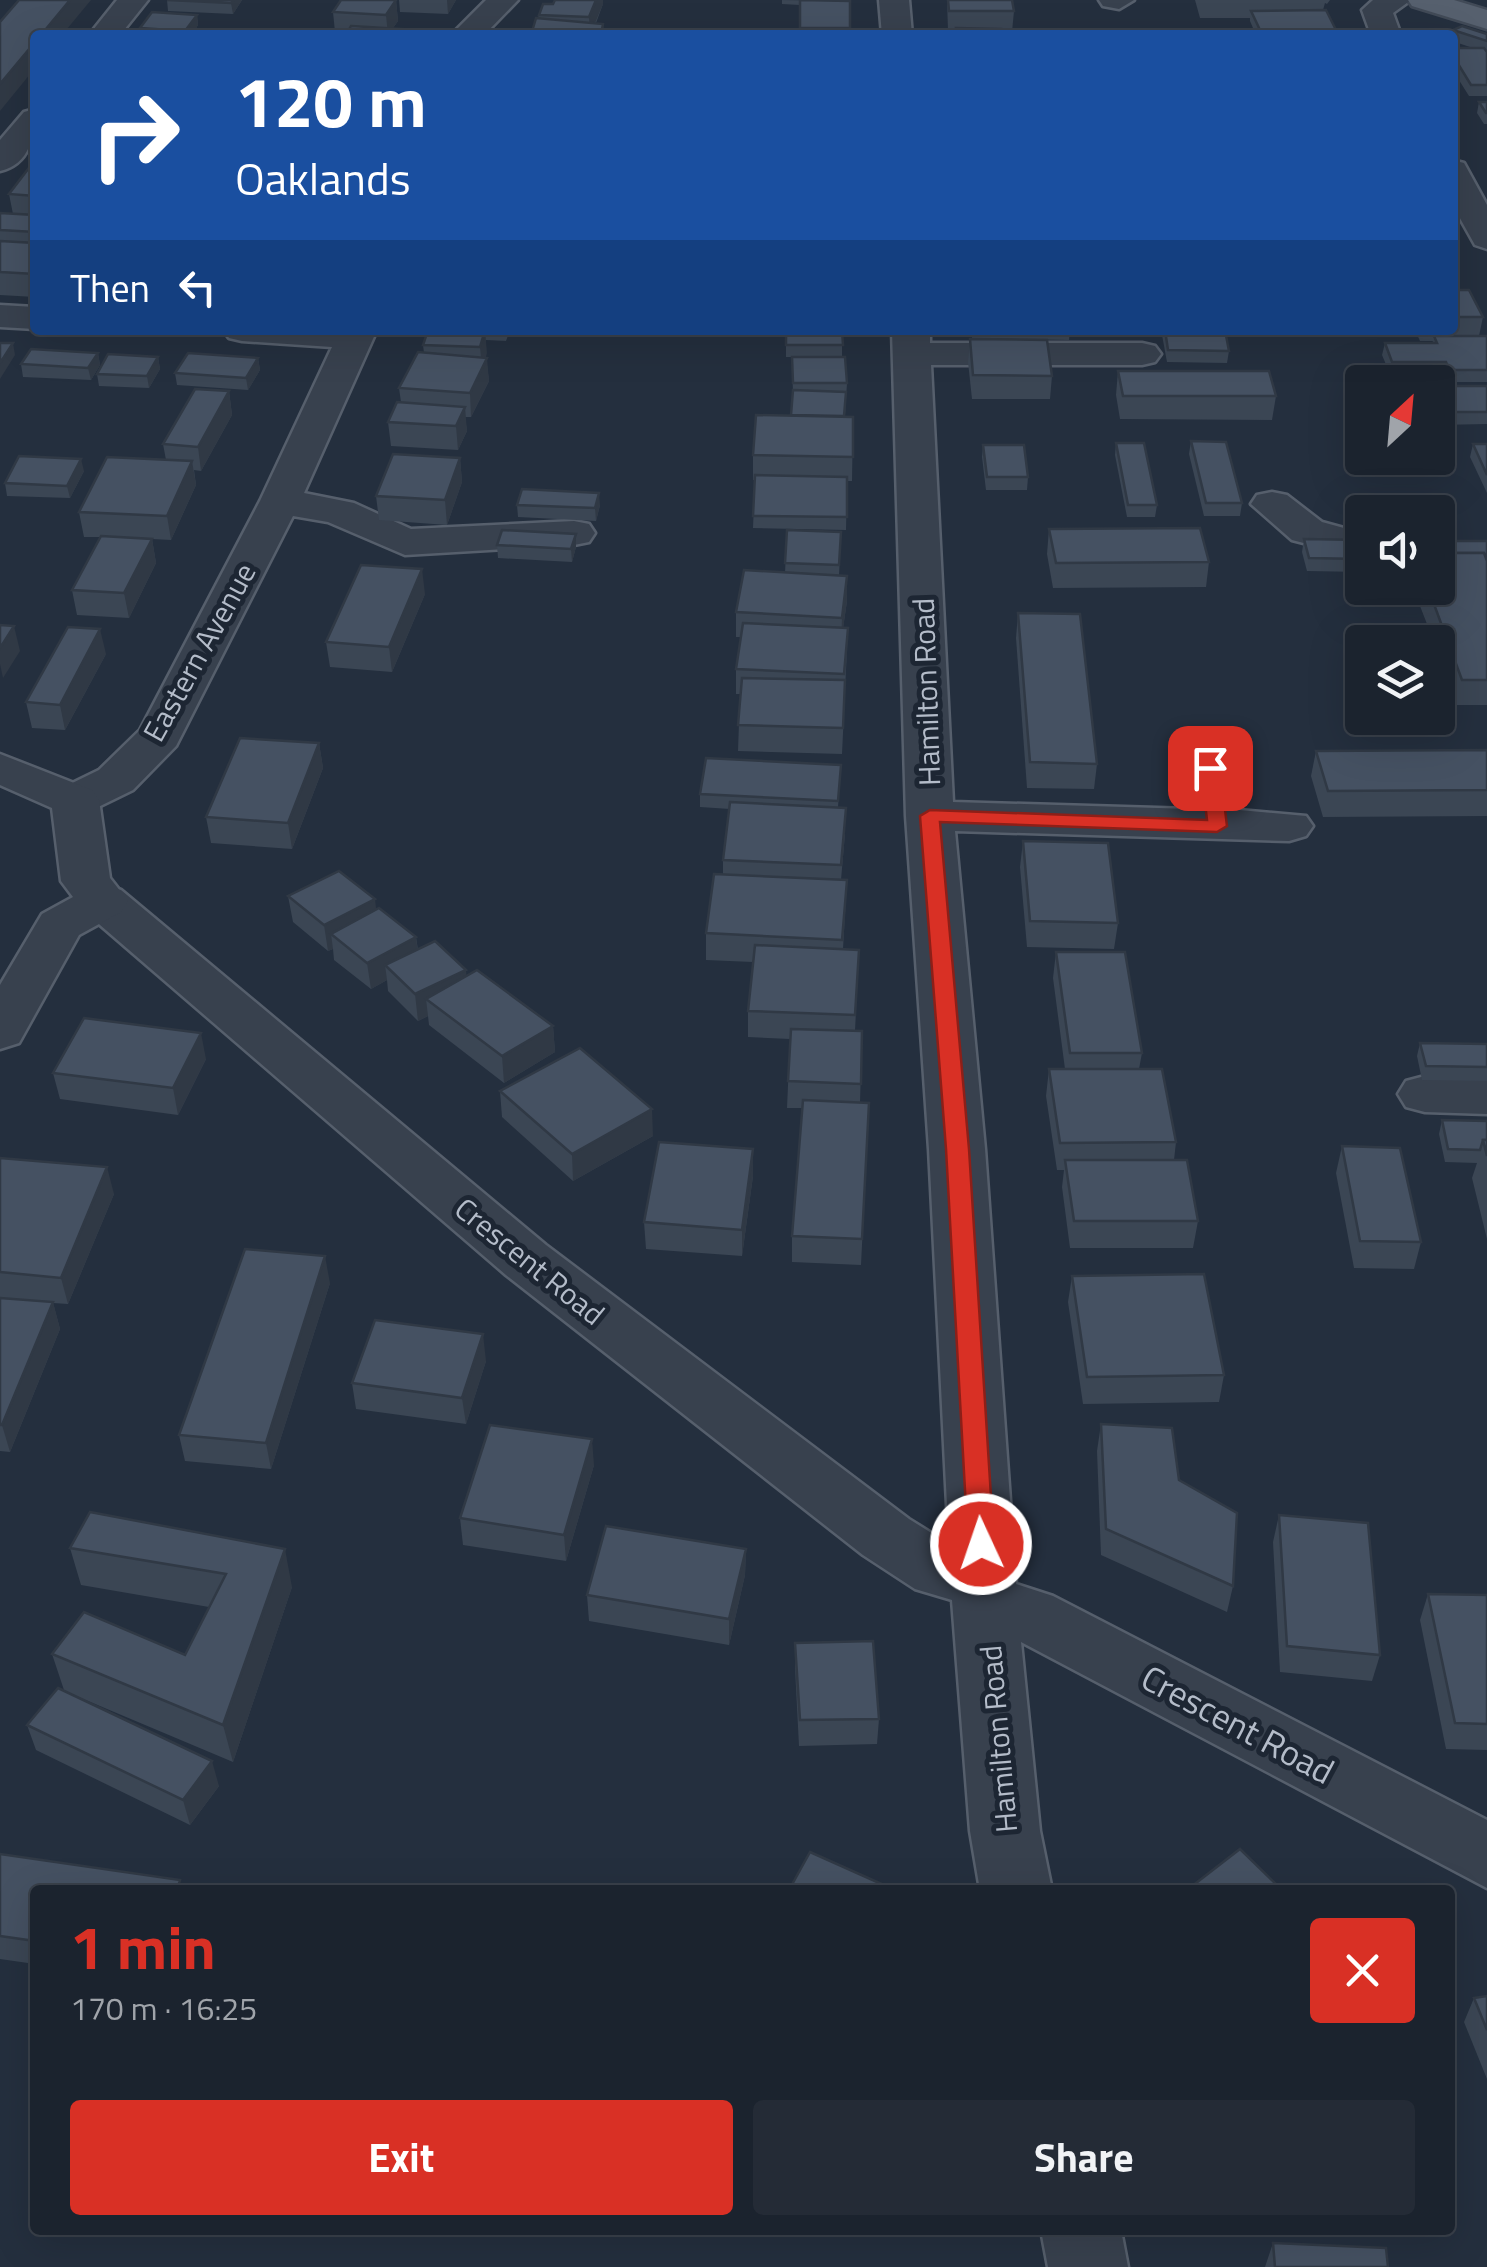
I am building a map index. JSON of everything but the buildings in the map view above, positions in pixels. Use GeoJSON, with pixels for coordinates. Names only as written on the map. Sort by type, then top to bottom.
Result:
{"type":"FeatureCollection","features":[{"type":"Feature","properties":{"kind":"main road"},"geometry":{"type":"LineString","coordinates":[[1424,0],[1487,20]]}},
{"type":"Feature","properties":{"kind":"street"},"geometry":{"type":"LineString","coordinates":[[108,30],[133,0]]}},
{"type":"Feature","properties":{"kind":"street"},"geometry":{"type":"LineString","coordinates":[[471,30],[503,0]]}},
{"type":"Feature","properties":{"kind":"street"},"geometry":{"type":"LineString","coordinates":[[894,0],[897,30]]}},
{"type":"Feature","properties":{"kind":"street"},"geometry":{"type":"LineString","coordinates":[[1384,30],[1377,10],[1396,0]]}},
{"type":"Feature","properties":{"kind":"street"},"geometry":{"type":"LineString","coordinates":[[0,161],[30,125]]}},
{"type":"Feature","properties":{"kind":"street"},"geometry":{"type":"LineString","coordinates":[[1458,182],[1487,238]]}},
{"type":"Feature","properties":{"kind":"street"},"geometry":{"type":"LineString","coordinates":[[0,316],[30,318]]}},
{"type":"Feature","properties":{"kind":"street","name":"Eastern Avenue"},"geometry":{"type":"LineString","coordinates":[[75,800],[116,780],[160,736],[280,501],[356,335]]}},
{"type":"Feature","properties":{"kind":"street"},"geometry":{"type":"LineString","coordinates":[[912,342],[1084,362],[1142,354]]}},
{"type":"Feature","properties":{"kind":"street","name":"Hamilton Road"},"geometry":{"type":"LineString","coordinates":[[912,342],[930,816],[958,1149],[984,1593],[1004,1831],[1015,1885]]}},
{"type":"Feature","properties":{"kind":"street"},"geometry":{"type":"LineString","coordinates":[[280,501],[339,512],[405,542],[574,533]]}},
{"type":"Feature","properties":{"kind":"street"},"geometry":{"type":"LineString","coordinates":[[1272,504],[1306,532],[1345,542]]}},
{"type":"Feature","properties":{"kind":"street"},"geometry":{"type":"LineString","coordinates":[[0,768],[75,800],[86,881],[103,901],[60,925],[0,1032]]}},
{"type":"Feature","properties":{"kind":"street"},"geometry":{"type":"LineString","coordinates":[[1210,768],[1217,826]]}},
{"type":"Feature","properties":{"kind":"street"},"geometry":{"type":"LineString","coordinates":[[930,816],[1289,826]]}},
{"type":"Feature","properties":{"kind":"street","name":"Crescent Road"},"geometry":{"type":"LineString","coordinates":[[103,901],[542,1272],[886,1537],[938,1570],[1487,1856]]}},
{"type":"Feature","properties":{"kind":"street"},"geometry":{"type":"LineString","coordinates":[[1425,1094],[1487,1095]]}},
{"type":"Feature","properties":{"kind":"street"},"geometry":{"type":"LineString","coordinates":[[1082,2235],[1088,2267]]}},
{"type":"Feature","properties":{"kind":"route"},"geometry":{"type":"LineString","coordinates":[[981,1544],[958,1149],[930,816],[1217,826],[1210,768]]}}]}
